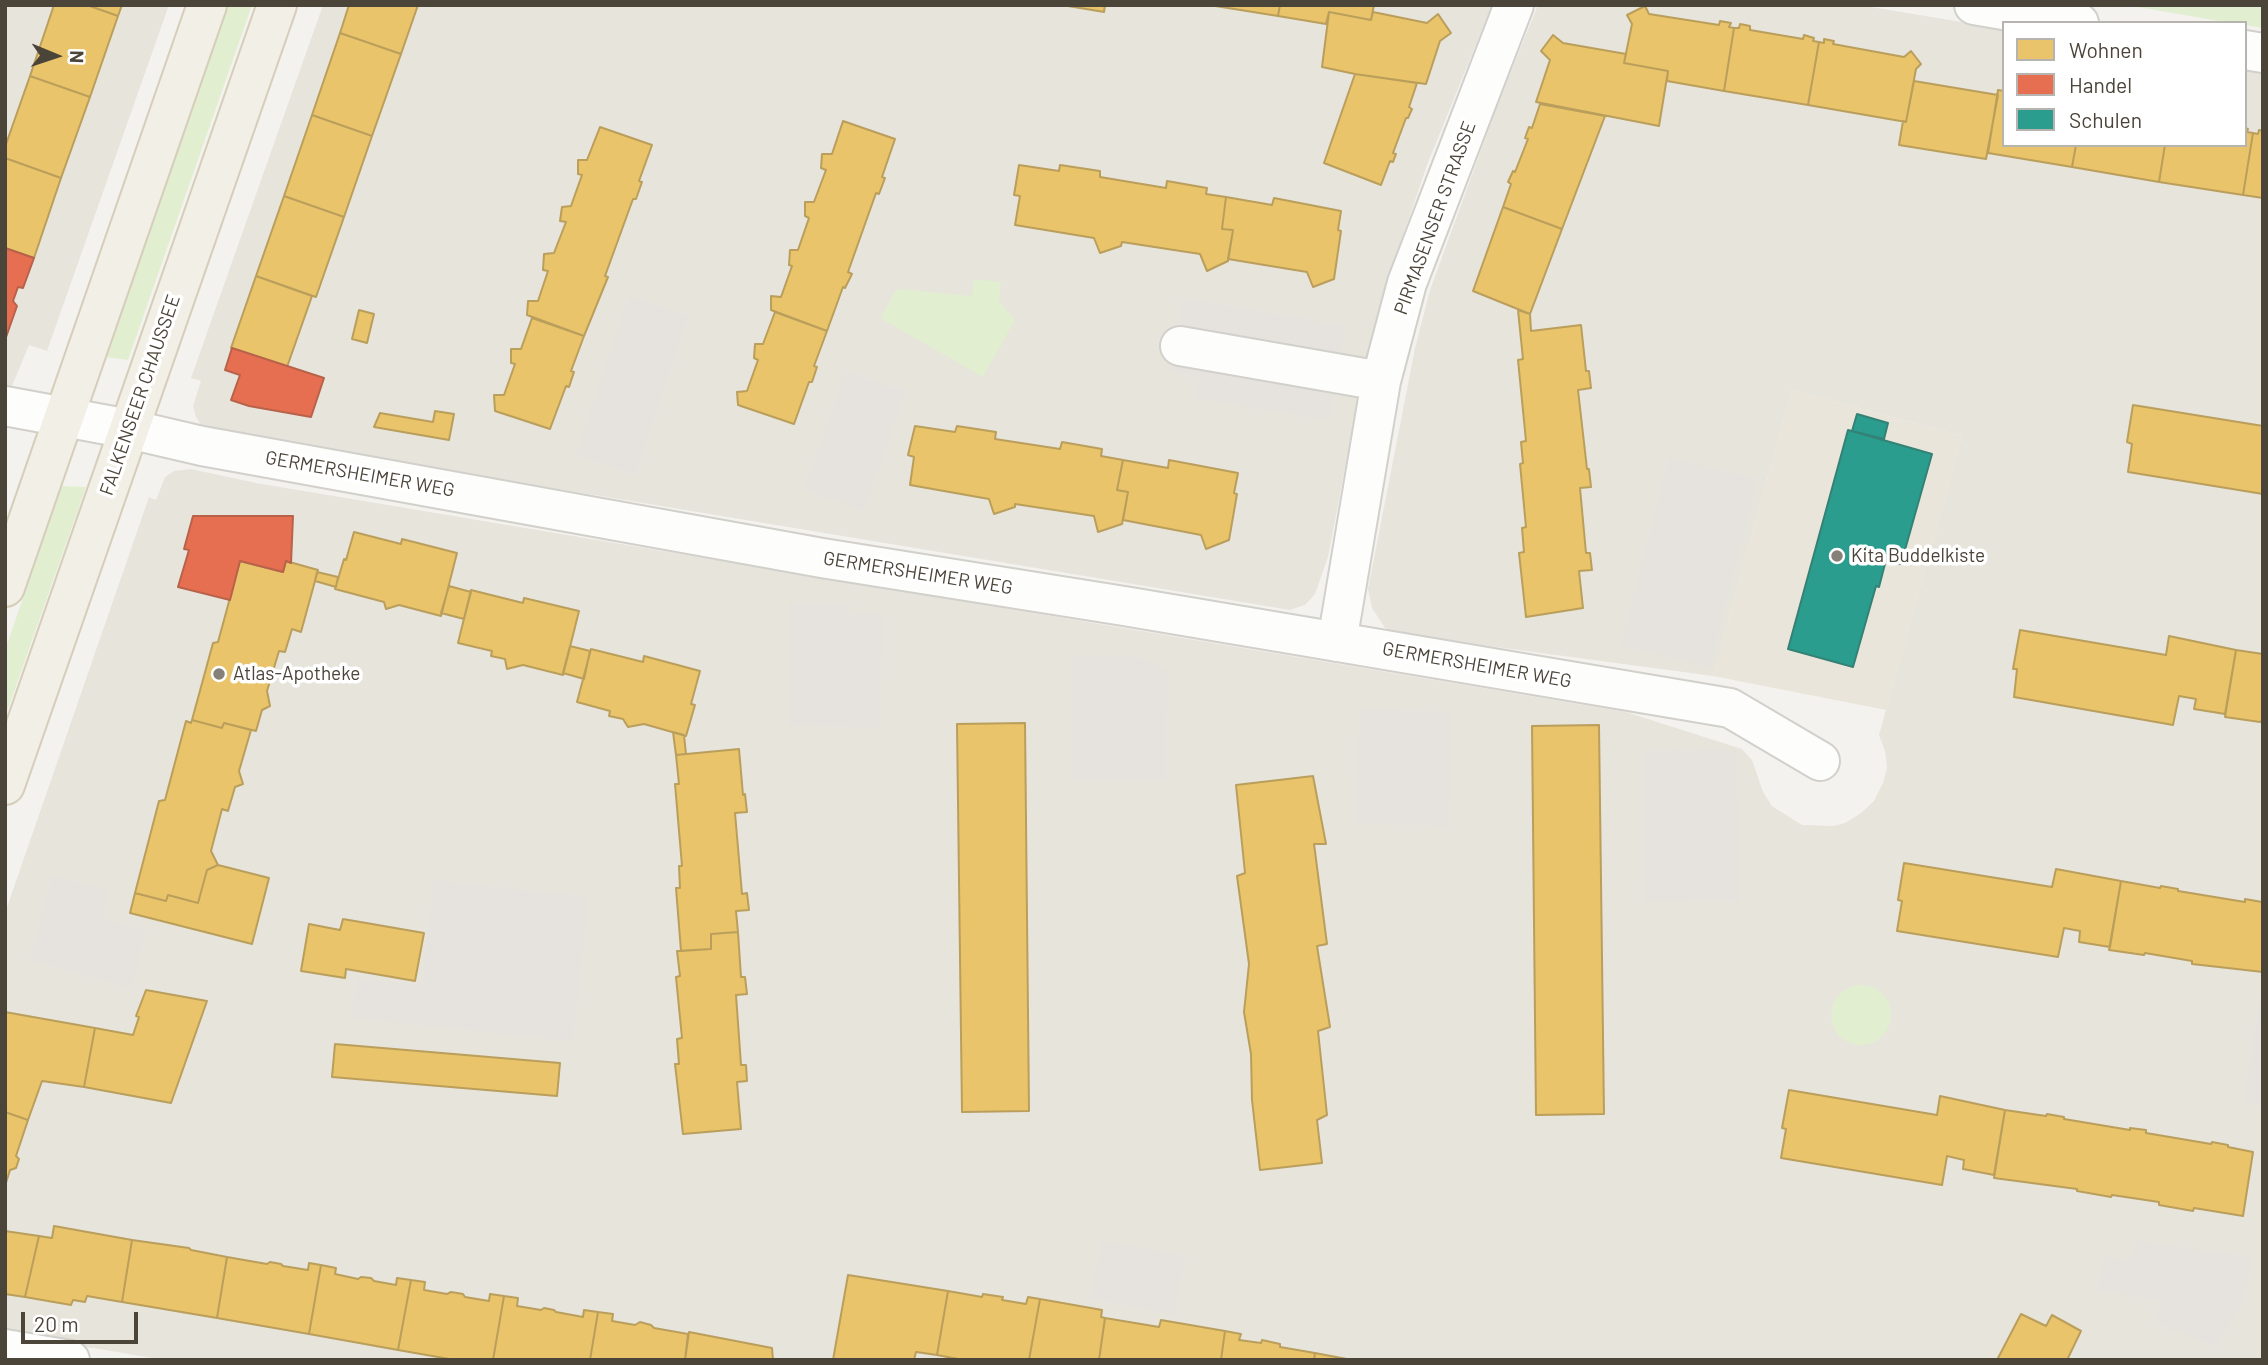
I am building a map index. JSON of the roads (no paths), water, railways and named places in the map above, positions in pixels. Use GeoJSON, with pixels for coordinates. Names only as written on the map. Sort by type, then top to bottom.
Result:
{"type":"FeatureCollection","features":[{"type":"Feature","properties":{"kind":"main road"},"geometry":{"type":"LineString","coordinates":[[5,587],[207,5]]}},
{"type":"Feature","properties":{"kind":"main road","name":"FALKENSEER CHAUSSEE"},"geometry":{"type":"LineString","coordinates":[[5,785],[277,5]]}},
{"type":"Feature","properties":{"kind":"street","name":"PIRMASENSER STRASSE"},"geometry":{"type":"LineString","coordinates":[[1337,642],[1381,381],[1407,284],[1514,5]]}},
{"type":"Feature","properties":{"kind":"street"},"geometry":{"type":"LineString","coordinates":[[1974,5],[2067,21]]}},
{"type":"Feature","properties":{"kind":"street"},"geometry":{"type":"LineString","coordinates":[[1180,346],[1381,381]]}},
{"type":"Feature","properties":{"kind":"street","name":"GERMERSHEIMER WEG"},"geometry":{"type":"LineString","coordinates":[[5,406],[129,429],[202,446],[822,558],[1730,708],[1820,761]]}},
{"type":"Feature","properties":{"kind":"street"},"geometry":{"type":"LineString","coordinates":[[5,1349],[70,1360]]}},
{"type":"Feature","properties":{"kind":"place","name":"Kita Buddelkiste"},"geometry":{"type":"Point","coordinates":[1837,556]}},
{"type":"Feature","properties":{"kind":"place","name":"Atlas-Apotheke"},"geometry":{"type":"Point","coordinates":[219,674]}}]}
